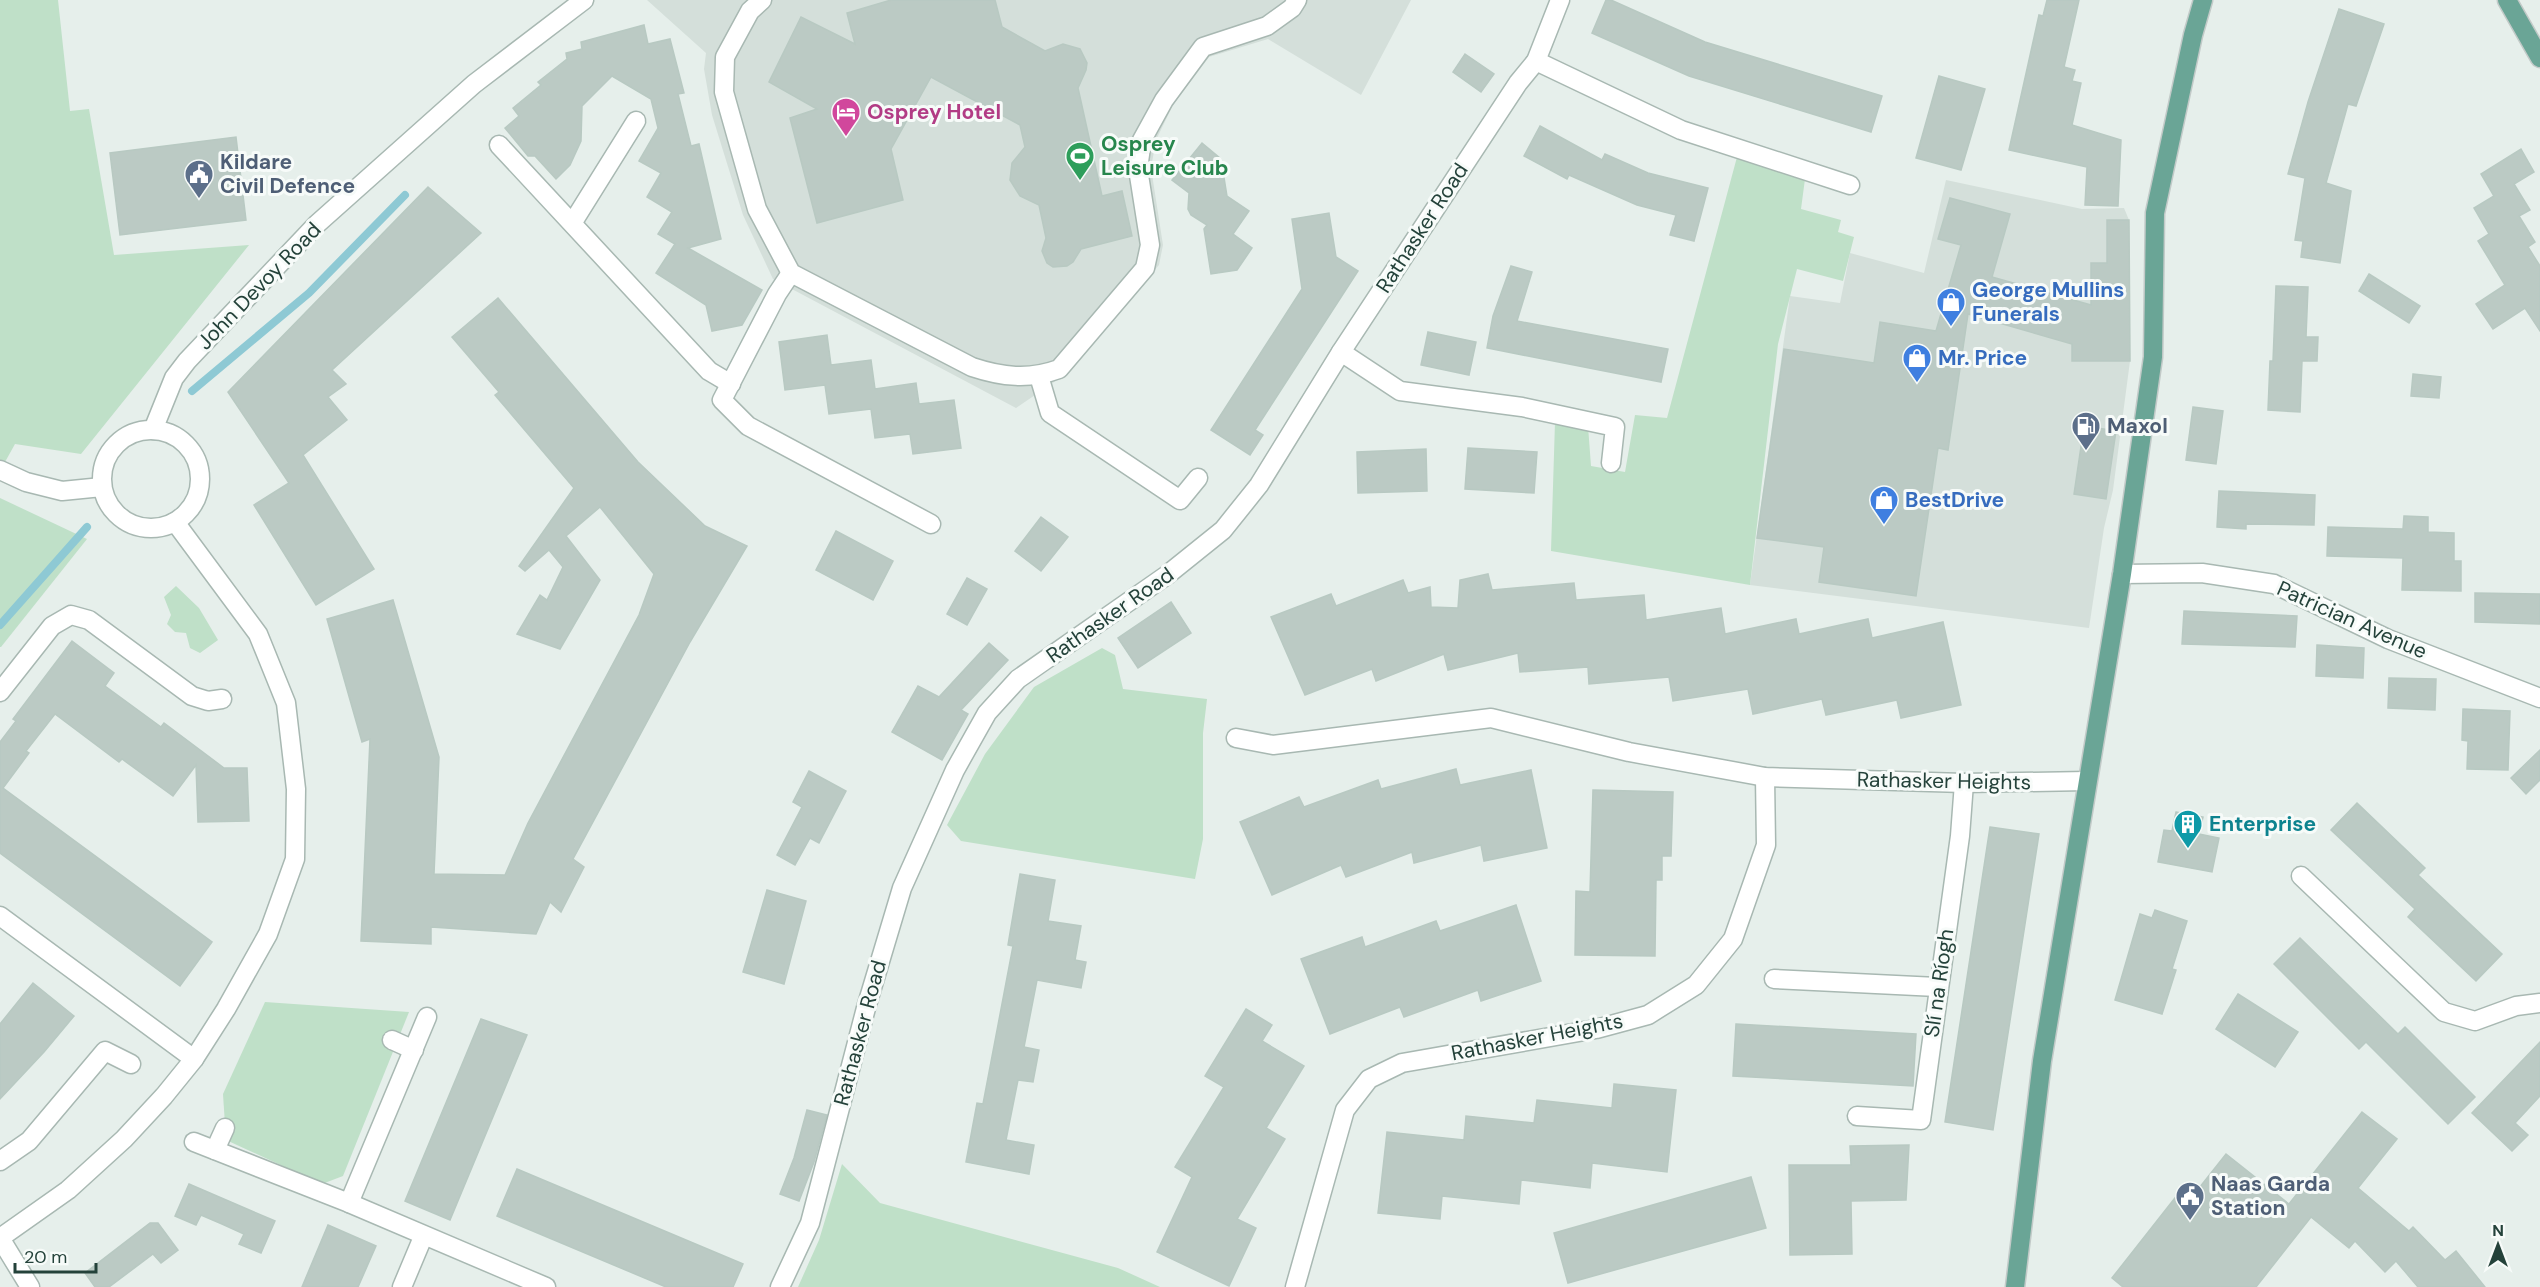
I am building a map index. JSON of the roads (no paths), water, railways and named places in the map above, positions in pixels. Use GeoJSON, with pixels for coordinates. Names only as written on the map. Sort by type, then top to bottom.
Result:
{"type":"FeatureCollection","features":[{"type":"Feature","properties":{"kind":"main road"},"geometry":{"type":"LineString","coordinates":[[2015,1287],[2042,1061],[2122,574],[2153,357],[2155,213],[2193,35],[2203,0]]}},
{"type":"Feature","properties":{"kind":"main road"},"geometry":{"type":"LineString","coordinates":[[2507,0],[2540,58]]}},
{"type":"Feature","properties":{"kind":"street","name":"John Devoy Road"},"geometry":{"type":"LineString","coordinates":[[153,430],[174,378],[187,361],[317,224],[474,84],[584,0]]}},
{"type":"Feature","properties":{"kind":"street"},"geometry":{"type":"LineString","coordinates":[[762,0],[750,11],[725,57],[724,92],[757,208],[791,273],[972,367],[994,374],[1040,376],[1059,369],[1145,268],[1150,245],[1138,169],[1142,140],[1164,100],[1203,47],[1267,26],[1292,8],[1297,0]]}},
{"type":"Feature","properties":{"kind":"street","name":"Rathasker Road"},"geometry":{"type":"LineString","coordinates":[[780,1287],[810,1223],[866,1008],[902,888],[955,770],[987,713],[1018,679],[1167,575],[1223,531],[1259,485],[1341,352],[1518,83],[1536,61],[1560,0]]}},
{"type":"Feature","properties":{"kind":"street"},"geometry":{"type":"LineString","coordinates":[[1536,61],[1681,130],[1850,185]]}},
{"type":"Feature","properties":{"kind":"street"},"geometry":{"type":"LineString","coordinates":[[573,222],[636,121]]}},
{"type":"Feature","properties":{"kind":"street"},"geometry":{"type":"LineString","coordinates":[[499,145],[709,371],[730,384]]}},
{"type":"Feature","properties":{"kind":"street"},"geometry":{"type":"LineString","coordinates":[[791,273],[777,294],[722,400],[748,426],[931,524]]}},
{"type":"Feature","properties":{"kind":"street"},"geometry":{"type":"LineString","coordinates":[[1341,352],[1400,392],[1522,407],[1615,427],[1611,463]]}},
{"type":"Feature","properties":{"kind":"street"},"geometry":{"type":"LineString","coordinates":[[1040,376],[1050,413],[1180,500],[1198,478]]}},
{"type":"Feature","properties":{"kind":"street"},"geometry":{"type":"LineString","coordinates":[[153,430],[168,433],[182,441],[193,453],[199,468],[200,483],[196,499],[188,513],[160,528],[145,528],[129,524],[116,515],[107,502],[102,487],[102,473],[106,459],[114,447],[132,434],[153,430]]}},
{"type":"Feature","properties":{"kind":"street"},"geometry":{"type":"LineString","coordinates":[[0,470],[26,482],[62,490],[102,487]]}},
{"type":"Feature","properties":{"kind":"street"},"geometry":{"type":"LineString","coordinates":[[30,1287],[0,1238],[68,1190],[124,1139],[194,1059],[226,1009],[268,934],[295,859],[296,789],[286,703],[258,634],[175,522]]}},
{"type":"Feature","properties":{"kind":"street","name":"Patrician Avenue"},"geometry":{"type":"LineString","coordinates":[[2122,574],[2202,573],[2274,584],[2388,639],[2540,698]]}},
{"type":"Feature","properties":{"kind":"street"},"geometry":{"type":"LineString","coordinates":[[0,692],[52,626],[71,615],[89,620],[192,696],[208,701],[222,699]]}},
{"type":"Feature","properties":{"kind":"street","name":"Rathasker Heights"},"geometry":{"type":"LineString","coordinates":[[1236,738],[1273,745],[1491,718],[1629,752],[1765,777],[1964,783],[2087,781]]}},
{"type":"Feature","properties":{"kind":"street","name":"Rathasker Heights"},"geometry":{"type":"LineString","coordinates":[[1295,1287],[1345,1110],[1369,1079],[1401,1063],[1596,1029],[1648,1015],[1696,985],[1733,939],[1766,845],[1765,777]]}},
{"type":"Feature","properties":{"kind":"street","name":"Slí na Ríogh"},"geometry":{"type":"LineString","coordinates":[[1857,1116],[1921,1120],[1937,987],[1960,836],[1964,783]]}},
{"type":"Feature","properties":{"kind":"street"},"geometry":{"type":"LineString","coordinates":[[2301,876],[2445,1012],[2475,1022],[2516,1006],[2540,1003]]}},
{"type":"Feature","properties":{"kind":"street"},"geometry":{"type":"LineString","coordinates":[[0,916],[194,1059]]}},
{"type":"Feature","properties":{"kind":"street"},"geometry":{"type":"LineString","coordinates":[[1774,979],[1937,987]]}},
{"type":"Feature","properties":{"kind":"street"},"geometry":{"type":"LineString","coordinates":[[349,1203],[428,1017]]}},
{"type":"Feature","properties":{"kind":"street"},"geometry":{"type":"LineString","coordinates":[[392,1040],[414,1050]]}},
{"type":"Feature","properties":{"kind":"street"},"geometry":{"type":"LineString","coordinates":[[0,1161],[29,1141],[105,1052],[130,1065]]}},
{"type":"Feature","properties":{"kind":"street"},"geometry":{"type":"LineString","coordinates":[[215,1150],[225,1128]]}},
{"type":"Feature","properties":{"kind":"street"},"geometry":{"type":"LineString","coordinates":[[194,1142],[349,1203],[423,1237],[546,1287]]}},
{"type":"Feature","properties":{"kind":"street"},"geometry":{"type":"LineString","coordinates":[[402,1287],[423,1237]]}},
{"type":"Feature","properties":{"kind":"waterway"},"geometry":{"type":"LineString","coordinates":[[192,391],[309,293],[405,195]]}},
{"type":"Feature","properties":{"kind":"waterway"},"geometry":{"type":"LineString","coordinates":[[0,625],[87,527]]}},
{"type":"Feature","properties":{"kind":"place","name":"Osprey Hotel"},"geometry":{"type":"Point","coordinates":[846,138]}},
{"type":"Feature","properties":{"kind":"place","name":"Osprey Leisure Club"},"geometry":{"type":"Point","coordinates":[1080,182]}},
{"type":"Feature","properties":{"kind":"place","name":"Kildare Civil Defence"},"geometry":{"type":"Point","coordinates":[199,200]}},
{"type":"Feature","properties":{"kind":"place","name":"George Mullins Funerals"},"geometry":{"type":"Point","coordinates":[1951,328]}},
{"type":"Feature","properties":{"kind":"place","name":"Mr. Price"},"geometry":{"type":"Point","coordinates":[1917,384]}},
{"type":"Feature","properties":{"kind":"place","name":"Maxol"},"geometry":{"type":"Point","coordinates":[2086,452]}},
{"type":"Feature","properties":{"kind":"place","name":"BestDrive"},"geometry":{"type":"Point","coordinates":[1884,526]}},
{"type":"Feature","properties":{"kind":"place","name":"Enterprise"},"geometry":{"type":"Point","coordinates":[2188,850]}},
{"type":"Feature","properties":{"kind":"place","name":"Naas Garda Station"},"geometry":{"type":"Point","coordinates":[2190,1222]}}]}
